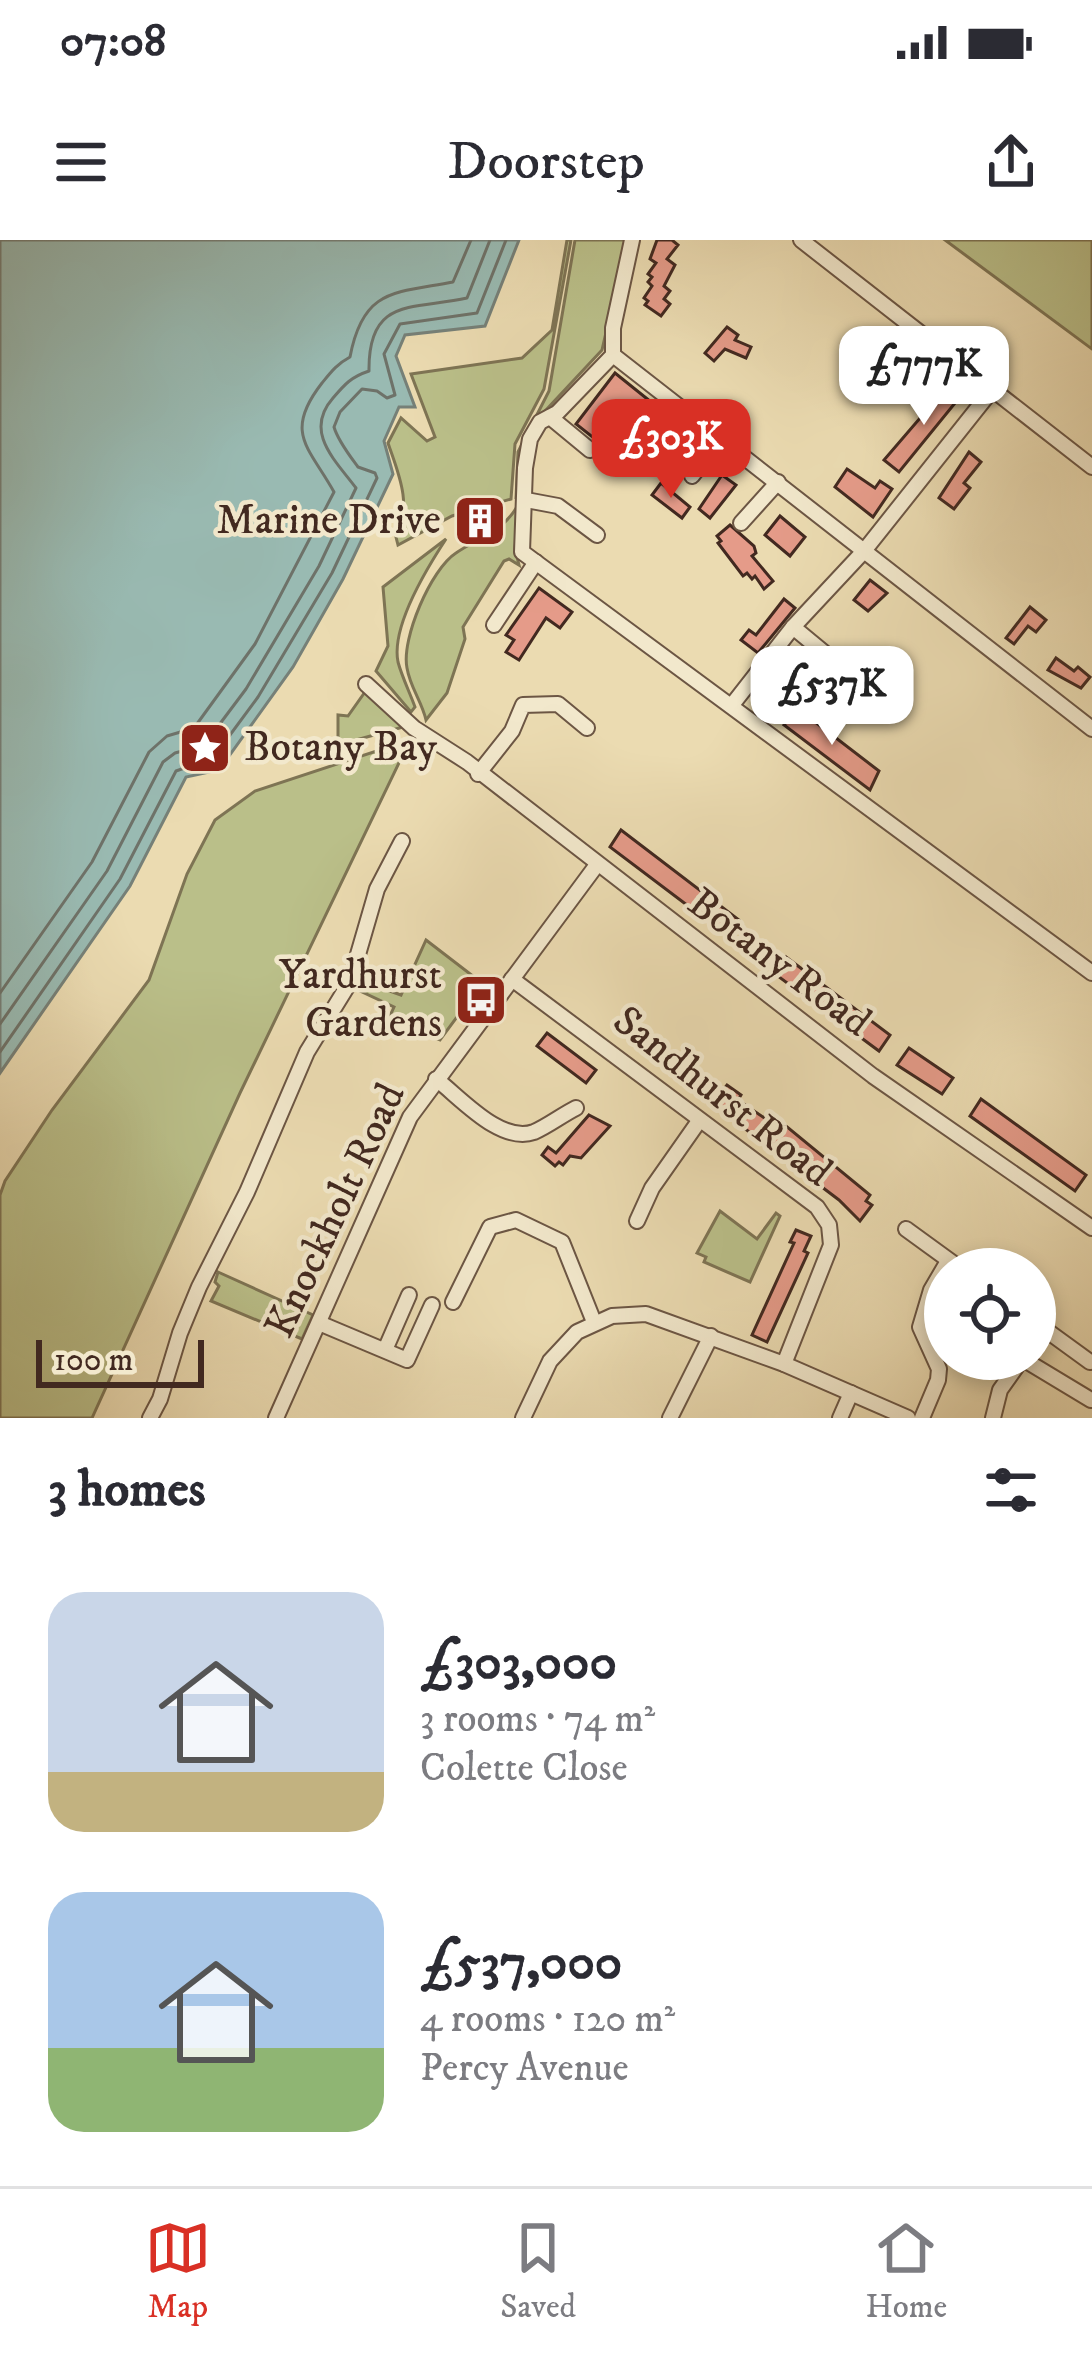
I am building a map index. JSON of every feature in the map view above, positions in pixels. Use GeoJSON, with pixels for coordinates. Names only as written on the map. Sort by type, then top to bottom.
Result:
{"type":"FeatureCollection","features":[{"type":"Feature","properties":{"kind":"street"},"geometry":{"type":"LineString","coordinates":[[632,240],[613,328],[613,355],[540,422],[530,439],[522,552],[1092,973]]}},
{"type":"Feature","properties":{"kind":"street"},"geometry":{"type":"LineString","coordinates":[[801,240],[1092,467]]}},
{"type":"Feature","properties":{"kind":"street"},"geometry":{"type":"LineString","coordinates":[[613,355],[1092,729]]}},
{"type":"Feature","properties":{"kind":"street"},"geometry":{"type":"LineString","coordinates":[[732,705],[992,389]]}},
{"type":"Feature","properties":{"kind":"street"},"geometry":{"type":"LineString","coordinates":[[550,417],[590,449]]}},
{"type":"Feature","properties":{"kind":"street"},"geometry":{"type":"LineString","coordinates":[[690,478],[721,439]]}},
{"type":"Feature","properties":{"kind":"street"},"geometry":{"type":"LineString","coordinates":[[741,523],[778,482]]}},
{"type":"Feature","properties":{"kind":"street"},"geometry":{"type":"LineString","coordinates":[[526,500],[558,506],[596,536]]}},
{"type":"Feature","properties":{"kind":"street"},"geometry":{"type":"LineString","coordinates":[[494,625],[536,562]]}},
{"type":"Feature","properties":{"kind":"street"},"geometry":{"type":"LineString","coordinates":[[793,627],[851,675],[853,684],[847,694]]}},
{"type":"Feature","properties":{"kind":"street","name":"Botany Road"},"geometry":{"type":"LineString","coordinates":[[366,684],[414,728],[873,1076],[1092,1228]]}},
{"type":"Feature","properties":{"kind":"street"},"geometry":{"type":"LineString","coordinates":[[478,775],[512,731],[523,705],[558,704],[587,728]]}},
{"type":"Feature","properties":{"kind":"street"},"geometry":{"type":"LineString","coordinates":[[150,1418],[154,1397],[199,1287],[247,1192],[344,978],[376,889],[402,841]]}},
{"type":"Feature","properties":{"kind":"street"},"geometry":{"type":"LineString","coordinates":[[396,856],[412,865]]}},
{"type":"Feature","properties":{"kind":"street","name":"Knockholt Road"},"geometry":{"type":"LineString","coordinates":[[277,1418],[410,1117],[596,866]]}},
{"type":"Feature","properties":{"kind":"street","name":"Sandhurst Road"},"geometry":{"type":"LineString","coordinates":[[512,979],[817,1207],[829,1225],[828,1260],[784,1364]]}},
{"type":"Feature","properties":{"kind":"street"},"geometry":{"type":"LineString","coordinates":[[436,1079],[497,1126],[518,1133],[532,1132],[576,1108]]}},
{"type":"Feature","properties":{"kind":"street"},"geometry":{"type":"LineString","coordinates":[[637,1221],[652,1188],[699,1121]]}},
{"type":"Feature","properties":{"kind":"street"},"geometry":{"type":"LineString","coordinates":[[461,1300],[490,1227],[516,1220],[562,1242],[594,1322]]}},
{"type":"Feature","properties":{"kind":"street"},"geometry":{"type":"LineString","coordinates":[[906,1228],[932,1248]]}},
{"type":"Feature","properties":{"kind":"street"},"geometry":{"type":"LineString","coordinates":[[199,1287],[215,1293]]}},
{"type":"Feature","properties":{"kind":"street"},"geometry":{"type":"LineString","coordinates":[[385,1350],[409,1294]]}},
{"type":"Feature","properties":{"kind":"street"},"geometry":{"type":"LineString","coordinates":[[320,1323],[406,1360],[431,1305]]}},
{"type":"Feature","properties":{"kind":"street"},"geometry":{"type":"LineString","coordinates":[[523,1418],[550,1361],[577,1332],[612,1316],[646,1314],[784,1364],[908,1418]]}},
{"type":"Feature","properties":{"kind":"street"},"geometry":{"type":"LineString","coordinates":[[670,1418],[711,1336]]}},
{"type":"Feature","properties":{"kind":"street"},"geometry":{"type":"LineString","coordinates":[[1056,1340],[1090,1362]]}},
{"type":"Feature","properties":{"kind":"street"},"geometry":{"type":"LineString","coordinates":[[922,1418],[938,1380]]}},
{"type":"Feature","properties":{"kind":"street"},"geometry":{"type":"LineString","coordinates":[[993,1418],[1007,1380]]}},
{"type":"Feature","properties":{"kind":"street"},"geometry":{"type":"LineString","coordinates":[[1056,1380],[1090,1400]]}},
{"type":"Feature","properties":{"kind":"street"},"geometry":{"type":"LineString","coordinates":[[840,1418],[851,1393]]}},
{"type":"Feature","properties":{"kind":"green space"},"geometry":{"type":"Polygon","coordinates":[[[567,240],[571,240],[544,389],[515,444],[511,499],[452,516],[398,545],[395,533],[404,500],[388,443],[401,418],[427,441],[435,437],[411,374],[522,358],[552,330],[567,240]]]}},
{"type":"Feature","properties":{"kind":"green space"},"geometry":{"type":"Polygon","coordinates":[[[575,240],[627,240],[602,350],[531,425],[549,391],[575,240]]]}},
{"type":"Feature","properties":{"kind":"green space"},"geometry":{"type":"Polygon","coordinates":[[[945,240],[1092,240],[1092,349],[945,240]]]}},
{"type":"Feature","properties":{"kind":"green space"},"geometry":{"type":"Polygon","coordinates":[[[530,428],[521,453],[516,499],[518,452],[530,428]]]}},
{"type":"Feature","properties":{"kind":"green space"},"geometry":{"type":"Polygon","coordinates":[[[519,503],[515,549],[519,565],[504,561],[463,627],[465,639],[447,693],[426,720],[406,655],[420,606],[446,561],[500,527],[519,503]]]}},
{"type":"Feature","properties":{"kind":"green space"},"geometry":{"type":"Polygon","coordinates":[[[446,539],[412,598],[400,632],[398,662],[415,707],[411,712],[376,671],[388,646],[383,587],[446,539]]]}},
{"type":"Feature","properties":{"kind":"green space"},"geometry":{"type":"Polygon","coordinates":[[[365,692],[403,727],[338,745],[338,715],[348,716],[365,692]]]}},
{"type":"Feature","properties":{"kind":"green space"},"geometry":{"type":"Polygon","coordinates":[[[410,740],[240,1093],[92,1418],[0,1418],[0,1195],[5,1181],[149,980],[187,874],[215,820],[255,791],[410,740]]]}},
{"type":"Feature","properties":{"kind":"green space"},"geometry":{"type":"Polygon","coordinates":[[[426,940],[482,983],[440,1040],[389,1018],[394,1007],[358,990],[362,981],[401,995],[426,940]]]}},
{"type":"Feature","properties":{"kind":"green space"},"geometry":{"type":"Polygon","coordinates":[[[720,1211],[757,1239],[776,1213],[780,1216],[750,1282],[704,1262],[706,1257],[697,1253],[720,1211]]]}},
{"type":"Feature","properties":{"kind":"green space"},"geometry":{"type":"Polygon","coordinates":[[[218,1272],[313,1315],[302,1339],[211,1301],[219,1286],[215,1282],[218,1272]]]}},
{"type":"Feature","properties":{"kind":"water"},"geometry":{"type":"Polygon","coordinates":[[[0,240],[519,240],[485,326],[405,335],[396,356],[415,407],[399,407],[384,441],[393,474],[343,579],[293,667],[219,770],[186,777],[130,886],[0,1073],[0,240]]]}},
{"type":"Feature","properties":{"kind":"building"},"geometry":{"type":"Polygon","coordinates":[[[657,240],[678,245],[667,259],[675,265],[664,286],[670,291],[664,299],[670,304],[661,316],[645,305],[644,298],[652,286],[648,274],[656,263],[650,259],[657,240]]]}},
{"type":"Feature","properties":{"kind":"building"},"geometry":{"type":"Polygon","coordinates":[[[727,327],[738,335],[735,340],[751,347],[746,358],[725,349],[714,361],[705,353],[727,327]]]}},
{"type":"Feature","properties":{"kind":"building"},"geometry":{"type":"Polygon","coordinates":[[[615,373],[690,439],[678,458],[673,454],[658,475],[646,467],[662,441],[620,407],[595,439],[576,424],[615,373]]]}},
{"type":"Feature","properties":{"kind":"building"},"geometry":{"type":"Polygon","coordinates":[[[951,382],[964,392],[899,472],[884,460],[951,382]]]}},
{"type":"Feature","properties":{"kind":"building"},"geometry":{"type":"Polygon","coordinates":[[[969,452],[981,462],[964,483],[970,488],[954,509],[939,498],[969,452]]]}},
{"type":"Feature","properties":{"kind":"building"},"geometry":{"type":"Polygon","coordinates":[[[847,469],[875,488],[880,481],[892,489],[873,517],[835,487],[847,469]]]}},
{"type":"Feature","properties":{"kind":"building"},"geometry":{"type":"Polygon","coordinates":[[[722,475],[736,485],[710,518],[699,509],[722,475]]]}},
{"type":"Feature","properties":{"kind":"building"},"geometry":{"type":"Polygon","coordinates":[[[661,483],[690,507],[682,518],[652,495],[661,483]]]}},
{"type":"Feature","properties":{"kind":"building"},"geometry":{"type":"Polygon","coordinates":[[[780,516],[805,537],[790,556],[765,535],[780,516]]]}},
{"type":"Feature","properties":{"kind":"building"},"geometry":{"type":"Polygon","coordinates":[[[730,525],[754,546],[752,556],[773,581],[764,589],[755,576],[743,576],[718,543],[717,536],[730,525]]]}},
{"type":"Feature","properties":{"kind":"building"},"geometry":{"type":"Polygon","coordinates":[[[870,580],[887,593],[868,611],[854,600],[870,580]]]}},
{"type":"Feature","properties":{"kind":"building"},"geometry":{"type":"Polygon","coordinates":[[[539,588],[572,612],[560,628],[546,618],[519,660],[506,652],[514,640],[506,635],[539,588]]]}},
{"type":"Feature","properties":{"kind":"building"},"geometry":{"type":"Polygon","coordinates":[[[784,599],[795,608],[758,653],[741,640],[749,630],[756,635],[784,599]]]}},
{"type":"Feature","properties":{"kind":"building"},"geometry":{"type":"Polygon","coordinates":[[[1030,607],[1046,620],[1036,632],[1028,626],[1014,644],[1006,638],[1030,607]]]}},
{"type":"Feature","properties":{"kind":"building"},"geometry":{"type":"Polygon","coordinates":[[[1056,658],[1090,677],[1081,688],[1048,670],[1056,658]]]}},
{"type":"Feature","properties":{"kind":"building"},"geometry":{"type":"Polygon","coordinates":[[[797,708],[879,771],[870,790],[784,725],[797,708]]]}},
{"type":"Feature","properties":{"kind":"building"},"geometry":{"type":"Polygon","coordinates":[[[621,830],[739,920],[728,936],[610,847],[621,830]]]}},
{"type":"Feature","properties":{"kind":"building"},"geometry":{"type":"Polygon","coordinates":[[[786,957],[890,1035],[879,1051],[775,974],[786,957]]]}},
{"type":"Feature","properties":{"kind":"building"},"geometry":{"type":"Polygon","coordinates":[[[547,1033],[596,1070],[586,1083],[537,1046],[547,1033]]]}},
{"type":"Feature","properties":{"kind":"building"},"geometry":{"type":"Polygon","coordinates":[[[909,1048],[953,1078],[942,1094],[897,1065],[909,1048]]]}},
{"type":"Feature","properties":{"kind":"building"},"geometry":{"type":"Polygon","coordinates":[[[718,1085],[724,1089],[727,1085],[741,1095],[738,1100],[776,1126],[780,1121],[870,1195],[866,1201],[872,1205],[860,1221],[707,1100],[718,1085]]]}},
{"type":"Feature","properties":{"kind":"building"},"geometry":{"type":"Polygon","coordinates":[[[981,1099],[1086,1175],[1075,1191],[970,1116],[981,1099]]]}},
{"type":"Feature","properties":{"kind":"building"},"geometry":{"type":"Polygon","coordinates":[[[589,1115],[610,1126],[581,1158],[570,1156],[563,1165],[555,1166],[542,1155],[548,1147],[556,1153],[589,1115]]]}},
{"type":"Feature","properties":{"kind":"building"},"geometry":{"type":"Polygon","coordinates":[[[796,1230],[811,1236],[804,1251],[808,1253],[767,1342],[752,1335],[796,1230]]]}},
{"type":"Feature","properties":{"kind":"place","name":"Marine Drive"},"geometry":{"type":"Point","coordinates":[480,521]}},
{"type":"Feature","properties":{"kind":"place","name":"Botany Bay"},"geometry":{"type":"Point","coordinates":[205,748]}},
{"type":"Feature","properties":{"kind":"place","name":"Yardhurst Gardens"},"geometry":{"type":"Point","coordinates":[481,1000]}}]}
